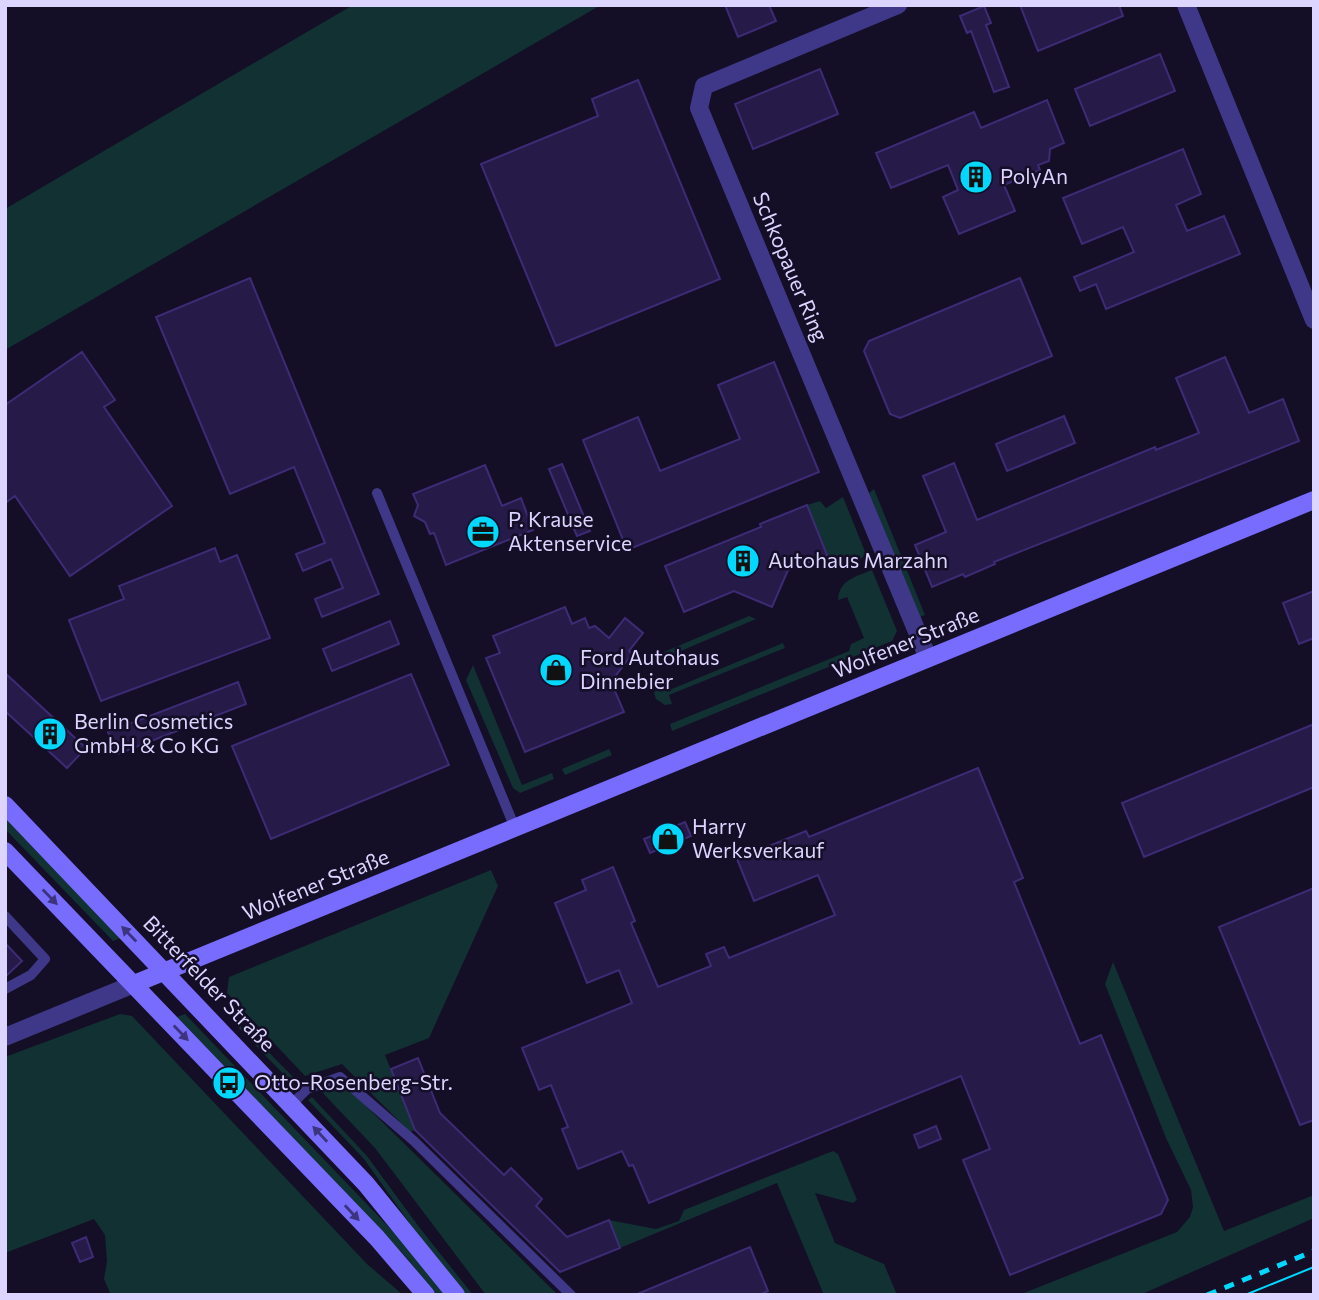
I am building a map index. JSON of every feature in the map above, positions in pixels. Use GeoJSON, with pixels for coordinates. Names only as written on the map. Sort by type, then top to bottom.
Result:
{"type":"FeatureCollection","features":[{"type":"Feature","properties":{"kind":"street","name":"Schkopauer Ring"},"geometry":{"type":"LineString","coordinates":[[898,5],[704,86],[699,108],[928,659]]}},
{"type":"Feature","properties":{"kind":"street"},"geometry":{"type":"LineString","coordinates":[[1186,5],[1314,320]]}},
{"type":"Feature","properties":{"kind":"street","name":"Wolfener Straße"},"geometry":{"type":"LineString","coordinates":[[134,984],[1314,500]]}},
{"type":"Feature","properties":{"kind":"street","name":"Bitterfelder Straße"},"geometry":{"type":"LineString","coordinates":[[6,807],[366,1184],[456,1295]]}},
{"type":"Feature","properties":{"kind":"street"},"geometry":{"type":"LineString","coordinates":[[9,861],[134,984],[377,1238],[426,1295]]}},
{"type":"Feature","properties":{"kind":"street"},"geometry":{"type":"LineString","coordinates":[[5,1037],[134,984]]}},
{"type":"Feature","properties":{"kind":"lane"},"geometry":{"type":"LineString","coordinates":[[377,493],[515,828]]}},
{"type":"Feature","properties":{"kind":"lane"},"geometry":{"type":"LineString","coordinates":[[5,916],[45,959],[30,975],[5,989]]}},
{"type":"Feature","properties":{"kind":"lane"},"geometry":{"type":"LineString","coordinates":[[292,1104],[311,1087],[340,1077],[414,1141],[571,1295]]}},
{"type":"Feature","properties":{"kind":"green space"},"geometry":{"type":"Polygon","coordinates":[[[353,5],[601,5],[5,350],[5,209],[353,5]]]}},
{"type":"Feature","properties":{"kind":"green space"},"geometry":{"type":"Polygon","coordinates":[[[874,489],[925,615],[920,617],[869,493],[874,489]]]}},
{"type":"Feature","properties":{"kind":"green space"},"geometry":{"type":"Polygon","coordinates":[[[843,497],[866,554],[834,570],[829,567],[824,556],[827,554],[807,505],[820,501],[826,508],[843,497]]]}},
{"type":"Feature","properties":{"kind":"green space"},"geometry":{"type":"Polygon","coordinates":[[[872,570],[897,631],[892,641],[672,731],[670,724],[849,651],[851,644],[864,638],[847,597],[838,600],[839,593],[849,580],[872,570]]]}},
{"type":"Feature","properties":{"kind":"green space"},"geometry":{"type":"Polygon","coordinates":[[[749,616],[756,619],[662,659],[659,654],[749,616]]]}},
{"type":"Feature","properties":{"kind":"green space"},"geometry":{"type":"Polygon","coordinates":[[[783,643],[785,648],[669,695],[672,704],[665,705],[656,699],[654,693],[662,681],[667,691],[783,643]]]}},
{"type":"Feature","properties":{"kind":"green space"},"geometry":{"type":"Polygon","coordinates":[[[473,665],[522,785],[552,773],[554,779],[520,793],[513,788],[466,680],[473,665]]]}},
{"type":"Feature","properties":{"kind":"green space"},"geometry":{"type":"Polygon","coordinates":[[[609,749],[612,755],[565,775],[562,769],[609,749]]]}},
{"type":"Feature","properties":{"kind":"green space"},"geometry":{"type":"Polygon","coordinates":[[[5,817],[121,938],[113,941],[5,829],[5,817]]]}},
{"type":"Feature","properties":{"kind":"green space"},"geometry":{"type":"Polygon","coordinates":[[[491,870],[498,886],[429,1038],[385,1055],[415,1130],[410,1132],[342,1064],[305,1076],[227,993],[229,977],[491,870]]]}},
{"type":"Feature","properties":{"kind":"green space"},"geometry":{"type":"Polygon","coordinates":[[[1113,962],[1224,1231],[1314,1195],[1314,1218],[1140,1295],[1019,1295],[1177,1232],[1190,1217],[1193,1207],[1191,1190],[1166,1138],[1105,984],[1113,962]]]}},
{"type":"Feature","properties":{"kind":"green space"},"geometry":{"type":"Polygon","coordinates":[[[120,1014],[132,1016],[367,1264],[403,1295],[111,1295],[104,1279],[107,1261],[105,1235],[94,1219],[5,1253],[5,1057],[120,1014]]]}},
{"type":"Feature","properties":{"kind":"green space"},"geometry":{"type":"Polygon","coordinates":[[[185,1014],[404,1243],[447,1295],[437,1295],[405,1256],[177,1017],[185,1014]]]}},
{"type":"Feature","properties":{"kind":"green space"},"geometry":{"type":"Polygon","coordinates":[[[235,1022],[249,1032],[295,1079],[290,1081],[235,1022]]]}},
{"type":"Feature","properties":{"kind":"green space"},"geometry":{"type":"Polygon","coordinates":[[[344,1086],[357,1097],[558,1295],[486,1295],[375,1148],[319,1089],[344,1086]]]}},
{"type":"Feature","properties":{"kind":"green space"},"geometry":{"type":"Polygon","coordinates":[[[312,1097],[367,1156],[473,1295],[467,1295],[413,1228],[364,1159],[308,1100],[312,1097]]]}},
{"type":"Feature","properties":{"kind":"green space"},"geometry":{"type":"Polygon","coordinates":[[[833,1151],[838,1154],[857,1200],[853,1203],[815,1193],[835,1243],[884,1264],[897,1295],[824,1295],[777,1183],[620,1248],[609,1220],[656,1229],[679,1221],[684,1210],[833,1151]]]}},
{"type":"Feature","properties":{"kind":"building"},"geometry":{"type":"Polygon","coordinates":[[[725,5],[769,5],[776,21],[738,37],[725,5]]]}},
{"type":"Feature","properties":{"kind":"building"},"geometry":{"type":"Polygon","coordinates":[[[1020,5],[1119,5],[1123,16],[1038,51],[1020,5]]]}},
{"type":"Feature","properties":{"kind":"building"},"geometry":{"type":"Polygon","coordinates":[[[984,6],[991,23],[986,25],[1009,87],[994,92],[971,31],[967,33],[960,16],[984,6]]]}},
{"type":"Feature","properties":{"kind":"building"},"geometry":{"type":"Polygon","coordinates":[[[1160,54],[1175,91],[1090,126],[1075,89],[1160,54]]]}},
{"type":"Feature","properties":{"kind":"building"},"geometry":{"type":"Polygon","coordinates":[[[820,69],[838,114],[753,149],[735,104],[820,69]]]}},
{"type":"Feature","properties":{"kind":"building"},"geometry":{"type":"Polygon","coordinates":[[[638,80],[720,279],[556,346],[481,164],[598,116],[592,99],[638,80]]]}},
{"type":"Feature","properties":{"kind":"building","name":"PolyAn"},"geometry":{"type":"Polygon","coordinates":[[[1047,100],[1064,143],[1050,149],[1049,161],[1038,165],[1040,170],[1004,185],[1015,211],[959,234],[943,197],[958,190],[948,165],[891,188],[876,153],[974,112],[981,128],[1047,100]]]}},
{"type":"Feature","properties":{"kind":"building"},"geometry":{"type":"Polygon","coordinates":[[[1183,149],[1201,194],[1176,205],[1187,231],[1224,216],[1240,254],[1106,309],[1096,284],[1080,291],[1074,277],[1134,252],[1123,227],[1082,244],[1063,198],[1183,149]]]}},
{"type":"Feature","properties":{"kind":"building"},"geometry":{"type":"Polygon","coordinates":[[[250,278],[379,594],[322,617],[315,599],[343,588],[331,559],[303,571],[296,554],[325,543],[294,467],[230,494],[156,317],[250,278]]]}},
{"type":"Feature","properties":{"kind":"building"},"geometry":{"type":"Polygon","coordinates":[[[1020,278],[1052,356],[900,418],[890,414],[864,351],[869,341],[1020,278]]]}},
{"type":"Feature","properties":{"kind":"building"},"geometry":{"type":"Polygon","coordinates":[[[82,352],[115,400],[104,407],[172,506],[70,576],[15,496],[5,503],[5,405],[82,352]]]}},
{"type":"Feature","properties":{"kind":"building"},"geometry":{"type":"Polygon","coordinates":[[[1225,357],[1249,413],[1283,399],[1299,441],[994,562],[995,564],[965,577],[963,574],[932,587],[915,545],[946,532],[923,476],[954,463],[977,520],[1155,447],[1156,450],[1199,433],[1176,378],[1225,357]]]}},
{"type":"Feature","properties":{"kind":"building"},"geometry":{"type":"Polygon","coordinates":[[[774,362],[819,472],[627,550],[583,440],[638,417],[660,471],[740,439],[718,385],[774,362]]]}},
{"type":"Feature","properties":{"kind":"building"},"geometry":{"type":"Polygon","coordinates":[[[1064,416],[1075,443],[1007,471],[996,444],[1064,416]]]}},
{"type":"Feature","properties":{"kind":"building"},"geometry":{"type":"Polygon","coordinates":[[[562,464],[590,531],[577,536],[549,469],[562,464]]]}},
{"type":"Feature","properties":{"kind":"building"},"geometry":{"type":"Polygon","coordinates":[[[485,465],[502,506],[521,498],[533,530],[446,565],[434,533],[430,534],[425,522],[414,516],[418,505],[413,494],[485,465]]]}},
{"type":"Feature","properties":{"kind":"building","name":"Autohaus Marzahn"},"geometry":{"type":"Polygon","coordinates":[[[807,505],[827,555],[788,570],[772,607],[734,591],[684,612],[665,566],[807,505]]]}},
{"type":"Feature","properties":{"kind":"building"},"geometry":{"type":"Polygon","coordinates":[[[215,548],[220,562],[237,555],[270,638],[101,701],[69,620],[124,599],[119,586],[215,548]]]}},
{"type":"Feature","properties":{"kind":"building"},"geometry":{"type":"Polygon","coordinates":[[[1314,591],[1314,638],[1299,644],[1283,603],[1314,591]]]}},
{"type":"Feature","properties":{"kind":"building","name":"Ford Autohaus Dinnebier"},"geometry":{"type":"Polygon","coordinates":[[[565,607],[572,624],[585,618],[589,628],[595,626],[609,638],[625,618],[643,633],[629,651],[632,654],[611,682],[624,712],[525,752],[486,658],[500,653],[493,636],[565,607]]]}},
{"type":"Feature","properties":{"kind":"building"},"geometry":{"type":"Polygon","coordinates":[[[390,621],[399,644],[332,671],[323,649],[390,621]]]}},
{"type":"Feature","properties":{"kind":"building","name":"Berlin Cosmetics GmbH & Co KG"},"geometry":{"type":"Polygon","coordinates":[[[5,673],[86,748],[67,768],[5,711],[5,673]]]}},
{"type":"Feature","properties":{"kind":"building"},"geometry":{"type":"Polygon","coordinates":[[[411,674],[449,765],[271,839],[232,746],[411,674]]]}},
{"type":"Feature","properties":{"kind":"building"},"geometry":{"type":"Polygon","coordinates":[[[238,682],[246,704],[118,754],[108,732],[238,682]]]}},
{"type":"Feature","properties":{"kind":"building"},"geometry":{"type":"Polygon","coordinates":[[[1314,724],[1314,787],[1144,857],[1122,803],[1314,724]]]}},
{"type":"Feature","properties":{"kind":"building"},"geometry":{"type":"Polygon","coordinates":[[[978,768],[1023,878],[1014,882],[1080,1044],[1101,1035],[1168,1200],[1161,1214],[1010,1275],[963,1160],[990,1149],[961,1076],[649,1203],[633,1165],[629,1166],[622,1151],[578,1169],[562,1129],[568,1127],[551,1085],[539,1090],[522,1048],[632,1003],[619,970],[587,983],[555,903],[586,890],[582,880],[613,867],[635,921],[631,923],[658,987],[711,966],[706,954],[724,947],[729,958],[835,915],[818,875],[754,901],[737,859],[806,831],[809,837],[978,768]]]}},
{"type":"Feature","properties":{"kind":"building"},"geometry":{"type":"Polygon","coordinates":[[[685,822],[691,836],[650,853],[644,839],[685,822]]]}},
{"type":"Feature","properties":{"kind":"building"},"geometry":{"type":"Polygon","coordinates":[[[1314,888],[1314,1120],[1300,1125],[1219,927],[1314,888]]]}},
{"type":"Feature","properties":{"kind":"building"},"geometry":{"type":"Polygon","coordinates":[[[5,943],[22,961],[5,977],[5,943]]]}},
{"type":"Feature","properties":{"kind":"building"},"geometry":{"type":"Polygon","coordinates":[[[418,1058],[440,1113],[504,1175],[511,1168],[542,1199],[536,1206],[567,1237],[609,1220],[620,1248],[560,1272],[415,1130],[391,1069],[418,1058]]]}},
{"type":"Feature","properties":{"kind":"building"},"geometry":{"type":"Polygon","coordinates":[[[936,1126],[941,1139],[919,1148],[914,1135],[936,1126]]]}},
{"type":"Feature","properties":{"kind":"building"},"geometry":{"type":"Polygon","coordinates":[[[86,1237],[93,1257],[80,1262],[72,1243],[86,1237]]]}},
{"type":"Feature","properties":{"kind":"building"},"geometry":{"type":"Polygon","coordinates":[[[750,1247],[768,1291],[759,1295],[635,1295],[750,1247]]]}},
{"type":"Feature","properties":{"kind":"tram line"},"geometry":{"type":"LineString","coordinates":[[1245,1295],[1314,1267]]}},
{"type":"Feature","properties":{"kind":"railway"},"geometry":{"type":"LineString","coordinates":[[1207,1295],[1314,1251]]}},
{"type":"Feature","properties":{"kind":"place","name":"PolyAn"},"geometry":{"type":"Point","coordinates":[976,177]}},
{"type":"Feature","properties":{"kind":"place","name":"P. Krause Aktenservice"},"geometry":{"type":"Point","coordinates":[483,532]}},
{"type":"Feature","properties":{"kind":"place","name":"Autohaus Marzahn"},"geometry":{"type":"Point","coordinates":[743,561]}},
{"type":"Feature","properties":{"kind":"place","name":"Ford Autohaus Dinnebier"},"geometry":{"type":"Point","coordinates":[556,670]}},
{"type":"Feature","properties":{"kind":"place","name":"Berlin Cosmetics GmbH & Co KG"},"geometry":{"type":"Point","coordinates":[50,734]}},
{"type":"Feature","properties":{"kind":"place","name":"Harry Werksverkauf"},"geometry":{"type":"Point","coordinates":[668,839]}},
{"type":"Feature","properties":{"kind":"place","name":"Otto-Rosenberg-Str."},"geometry":{"type":"Point","coordinates":[229,1083]}}]}
